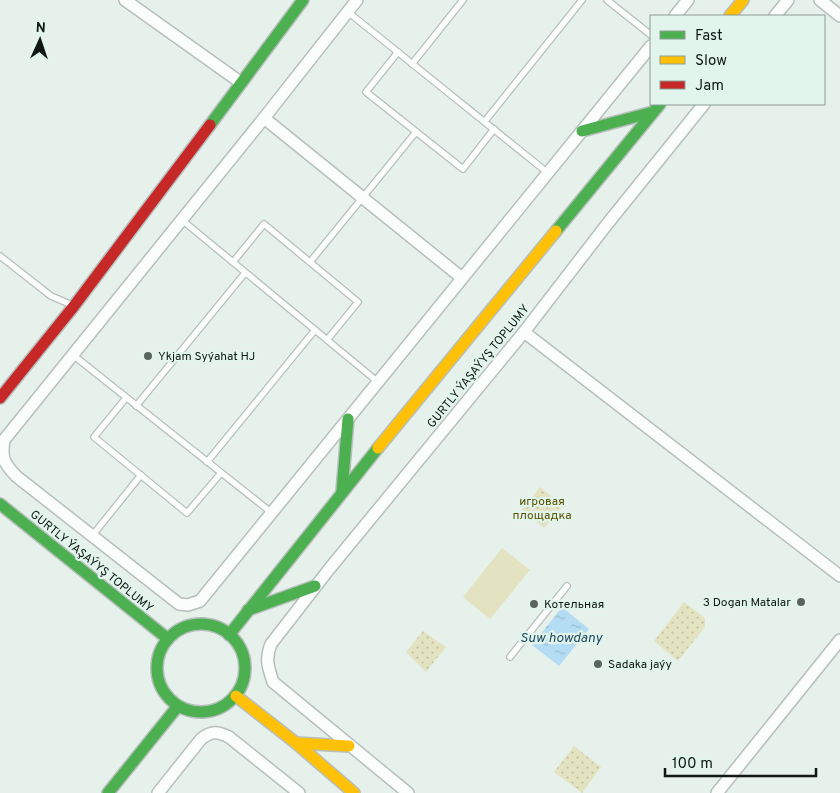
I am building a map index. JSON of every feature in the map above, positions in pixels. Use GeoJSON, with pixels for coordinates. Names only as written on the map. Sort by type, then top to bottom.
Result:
{"type":"FeatureCollection","features":[{"type":"Feature","properties":{"kind":"street"},"geometry":{"type":"LineString","coordinates":[[125,0],[240,82]]}},
{"type":"Feature","properties":{"kind":"street"},"geometry":{"type":"LineString","coordinates":[[0,398],[74,306],[302,0]]}},
{"type":"Feature","properties":{"kind":"street"},"geometry":{"type":"LineString","coordinates":[[357,0],[4,440],[2,452],[5,464],[16,476],[179,604],[188,605],[200,601],[650,47]]}},
{"type":"Feature","properties":{"kind":"street"},"geometry":{"type":"LineString","coordinates":[[676,15],[688,0]]}},
{"type":"Feature","properties":{"kind":"street"},"geometry":{"type":"LineString","coordinates":[[731,15],[743,0]]}},
{"type":"Feature","properties":{"kind":"street"},"geometry":{"type":"LineString","coordinates":[[776,15],[788,0]]}},
{"type":"Feature","properties":{"kind":"street"},"geometry":{"type":"LineString","coordinates":[[820,0],[840,16]]}},
{"type":"Feature","properties":{"kind":"street","name":"GURTLY ÝAŞAÝYŞ TOPLUMY"},"geometry":{"type":"LineString","coordinates":[[349,746],[273,682],[267,655],[271,644],[316,586],[524,332],[608,223],[703,105]]}},
{"type":"Feature","properties":{"kind":"street"},"geometry":{"type":"LineString","coordinates":[[582,132],[657,108]]}},
{"type":"Feature","properties":{"kind":"street","name":"GURTLY ÝAŞAÝYŞ TOPLUMY"},"geometry":{"type":"LineString","coordinates":[[229,635],[342,491],[657,108]]}},
{"type":"Feature","properties":{"kind":"street"},"geometry":{"type":"LineString","coordinates":[[264,118],[462,278]]}},
{"type":"Feature","properties":{"kind":"street"},"geometry":{"type":"LineString","coordinates":[[524,332],[840,576]]}},
{"type":"Feature","properties":{"kind":"street"},"geometry":{"type":"LineString","coordinates":[[342,491],[348,419]]}},
{"type":"Feature","properties":{"kind":"street","name":"GURTLY ÝAŞAÝYŞ TOPLUMY"},"geometry":{"type":"LineString","coordinates":[[0,504],[168,639]]}},
{"type":"Feature","properties":{"kind":"street"},"geometry":{"type":"LineString","coordinates":[[248,610],[316,586]]}},
{"type":"Feature","properties":{"kind":"street"},"geometry":{"type":"LineString","coordinates":[[199,624],[216,627],[229,635],[237,642],[241,649],[245,665],[244,681],[236,696],[224,706],[209,712],[193,712],[178,706],[166,695],[158,679],[159,654],[168,639],[182,628],[199,624]]}},
{"type":"Feature","properties":{"kind":"street"},"geometry":{"type":"LineString","coordinates":[[717,793],[840,640]]}},
{"type":"Feature","properties":{"kind":"street"},"geometry":{"type":"LineString","coordinates":[[236,696],[296,743],[354,793]]}},
{"type":"Feature","properties":{"kind":"street"},"geometry":{"type":"LineString","coordinates":[[108,793],[178,706]]}},
{"type":"Feature","properties":{"kind":"street"},"geometry":{"type":"LineString","coordinates":[[158,793],[201,739],[209,733],[219,732],[229,737],[299,793]]}},
{"type":"Feature","properties":{"kind":"street"},"geometry":{"type":"LineString","coordinates":[[296,743],[349,746],[408,793]]}},
{"type":"Feature","properties":{"kind":"street"},"geometry":{"type":"LineString","coordinates":[[330,774],[339,793]]}},
{"type":"Feature","properties":{"kind":"lane"},"geometry":{"type":"LineString","coordinates":[[412,64],[463,0]]}},
{"type":"Feature","properties":{"kind":"lane"},"geometry":{"type":"LineString","coordinates":[[485,121],[582,0]]}},
{"type":"Feature","properties":{"kind":"lane"},"geometry":{"type":"LineString","coordinates":[[607,0],[650,34]]}},
{"type":"Feature","properties":{"kind":"lane"},"geometry":{"type":"LineString","coordinates":[[348,12],[548,173]]}},
{"type":"Feature","properties":{"kind":"lane"},"geometry":{"type":"LineString","coordinates":[[398,52],[366,92],[463,169],[494,129]]}},
{"type":"Feature","properties":{"kind":"lane"},"geometry":{"type":"LineString","coordinates":[[310,262],[416,132]]}},
{"type":"Feature","properties":{"kind":"lane"},"geometry":{"type":"LineString","coordinates":[[182,220],[378,382]]}},
{"type":"Feature","properties":{"kind":"lane"},"geometry":{"type":"LineString","coordinates":[[233,262],[264,224],[310,262],[358,302],[327,340]]}},
{"type":"Feature","properties":{"kind":"lane"},"geometry":{"type":"LineString","coordinates":[[0,256],[51,296],[74,306]]}},
{"type":"Feature","properties":{"kind":"lane"},"geometry":{"type":"LineString","coordinates":[[136,406],[245,273]]}},
{"type":"Feature","properties":{"kind":"lane"},"geometry":{"type":"LineString","coordinates":[[207,462],[315,330]]}},
{"type":"Feature","properties":{"kind":"lane"},"geometry":{"type":"LineString","coordinates":[[73,355],[272,514]]}},
{"type":"Feature","properties":{"kind":"lane"},"geometry":{"type":"LineString","coordinates":[[126,398],[94,437],[187,513],[221,473]]}},
{"type":"Feature","properties":{"kind":"lane"},"geometry":{"type":"LineString","coordinates":[[92,536],[141,475]]}},
{"type":"Feature","properties":{"kind":"lane"},"geometry":{"type":"LineString","coordinates":[[510,657],[567,586]]}},
{"type":"Feature","properties":{"kind":"green space","name":"игровая площадка"},"geometry":{"type":"Polygon","coordinates":[[[540,487],[563,506],[544,528],[522,510],[540,487]]]}},
{"type":"Feature","properties":{"kind":"green space"},"geometry":{"type":"Polygon","coordinates":[[[502,548],[530,570],[490,619],[463,597],[502,548]]]}},
{"type":"Feature","properties":{"kind":"green space"},"geometry":{"type":"Polygon","coordinates":[[[684,602],[705,618],[705,627],[678,661],[654,641],[684,602]]]}},
{"type":"Feature","properties":{"kind":"green space"},"geometry":{"type":"Polygon","coordinates":[[[423,631],[446,647],[426,672],[406,652],[423,631]]]}},
{"type":"Feature","properties":{"kind":"green space"},"geometry":{"type":"Polygon","coordinates":[[[574,746],[601,767],[582,793],[554,772],[574,746]]]}},
{"type":"Feature","properties":{"kind":"water","name":"Suw howdany"},"geometry":{"type":"Polygon","coordinates":[[[562,607],[589,629],[559,666],[532,645],[562,607]]]}},
{"type":"Feature","properties":{"kind":"traffic: fast"},"geometry":{"type":"LineString","coordinates":[[210,125],[303,0]]}},
{"type":"Feature","properties":{"kind":"traffic: fast"},"geometry":{"type":"LineString","coordinates":[[556,231],[659,105]]}},
{"type":"Feature","properties":{"kind":"traffic: fast"},"geometry":{"type":"LineString","coordinates":[[582,131],[653,112]]}},
{"type":"Feature","properties":{"kind":"traffic: fast"},"geometry":{"type":"LineString","coordinates":[[342,491],[348,419]]}},
{"type":"Feature","properties":{"kind":"traffic: fast"},"geometry":{"type":"LineString","coordinates":[[229,635],[378,448]]}},
{"type":"Feature","properties":{"kind":"traffic: fast"},"geometry":{"type":"LineString","coordinates":[[0,504],[168,639]]}},
{"type":"Feature","properties":{"kind":"traffic: fast"},"geometry":{"type":"LineString","coordinates":[[248,610],[315,586]]}},
{"type":"Feature","properties":{"kind":"traffic: fast"},"geometry":{"type":"LineString","coordinates":[[201,624],[218,627],[226,631],[238,643],[242,651],[245,668],[242,685],[238,693],[226,705],[218,709],[201,712],[184,709],[176,705],[164,693],[160,685],[157,668],[160,651],[164,643],[176,631],[184,627],[201,624]]}},
{"type":"Feature","properties":{"kind":"traffic: fast"},"geometry":{"type":"LineString","coordinates":[[108,793],[178,706]]}},
{"type":"Feature","properties":{"kind":"traffic: slow"},"geometry":{"type":"LineString","coordinates":[[731,15],[743,0]]}},
{"type":"Feature","properties":{"kind":"traffic: slow"},"geometry":{"type":"LineString","coordinates":[[378,448],[556,231]]}},
{"type":"Feature","properties":{"kind":"traffic: slow"},"geometry":{"type":"LineString","coordinates":[[236,696],[296,743],[354,793]]}},
{"type":"Feature","properties":{"kind":"traffic: slow"},"geometry":{"type":"LineString","coordinates":[[296,743],[349,746]]}},
{"type":"Feature","properties":{"kind":"traffic: jam"},"geometry":{"type":"LineString","coordinates":[[0,398],[74,306],[210,125]]}},
{"type":"Feature","properties":{"kind":"place","name":"Ykjam Syýahat HJ"},"geometry":{"type":"Point","coordinates":[148,356]}},
{"type":"Feature","properties":{"kind":"place","name":"3 Dogan Matalar"},"geometry":{"type":"Point","coordinates":[801,602]}},
{"type":"Feature","properties":{"kind":"place","name":"Котельная"},"geometry":{"type":"Point","coordinates":[534,604]}},
{"type":"Feature","properties":{"kind":"place","name":"Sadaka jaýy"},"geometry":{"type":"Point","coordinates":[598,664]}}]}
